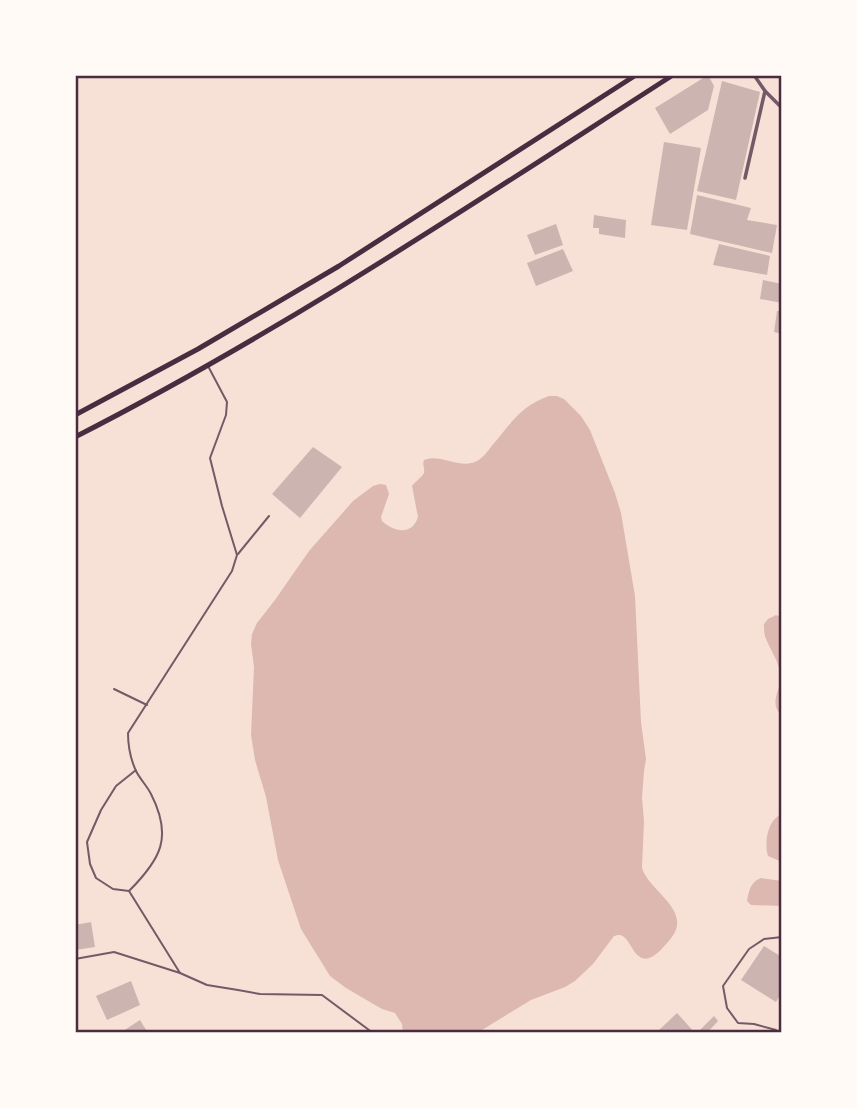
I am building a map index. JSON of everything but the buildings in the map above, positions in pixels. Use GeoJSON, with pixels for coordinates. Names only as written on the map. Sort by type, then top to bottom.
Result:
{"type":"FeatureCollection","features":[{"type":"Feature","properties":{"kind":"main road"},"geometry":{"type":"LineString","coordinates":[[75,415],[198,349],[339,266],[636,75]]}},
{"type":"Feature","properties":{"kind":"main road"},"geometry":{"type":"LineString","coordinates":[[75,437],[208,365],[430,232],[673,75]]}},
{"type":"Feature","properties":{"kind":"street"},"geometry":{"type":"LineString","coordinates":[[754,75],[782,108]]}},
{"type":"Feature","properties":{"kind":"street"},"geometry":{"type":"LineString","coordinates":[[745,178],[765,91]]}},
{"type":"Feature","properties":{"kind":"lane"},"geometry":{"type":"LineString","coordinates":[[208,365],[227,402],[226,415],[209,458],[237,555]]}},
{"type":"Feature","properties":{"kind":"lane"},"geometry":{"type":"LineString","coordinates":[[129,891],[142,878],[160,850],[163,834],[154,802],[136,770],[128,733],[232,571],[237,555],[269,516]]}},
{"type":"Feature","properties":{"kind":"lane"},"geometry":{"type":"LineString","coordinates":[[114,689],[147,705]]}},
{"type":"Feature","properties":{"kind":"lane"},"geometry":{"type":"LineString","coordinates":[[129,891],[113,889],[96,878],[90,864],[87,842],[100,810],[116,786],[136,770]]}},
{"type":"Feature","properties":{"kind":"lane"},"geometry":{"type":"LineString","coordinates":[[129,891],[180,973]]}},
{"type":"Feature","properties":{"kind":"lane"},"geometry":{"type":"LineString","coordinates":[[778,1033],[776,1030],[754,1024],[738,1023],[727,1008],[723,986],[749,949],[764,939],[782,937]]}},
{"type":"Feature","properties":{"kind":"lane"},"geometry":{"type":"LineString","coordinates":[[75,959],[114,951],[207,985],[260,994],[321,995],[373,1033]]}},
{"type":"Feature","properties":{"kind":"shaded area"},"geometry":{"type":"Polygon","coordinates":[[[549,396],[564,399],[581,416],[590,430],[621,513],[635,596],[641,722],[646,759],[642,798],[642,868],[652,885],[673,909],[677,927],[664,947],[654,956],[644,959],[623,936],[614,936],[593,964],[575,981],[531,1000],[477,1033],[403,1033],[402,1024],[395,1013],[382,1009],[330,976],[301,929],[278,860],[266,797],[255,760],[251,735],[254,667],[252,634],[257,623],[309,551],[353,501],[373,486],[386,485],[389,494],[382,521],[397,530],[407,530],[418,517],[412,486],[424,473],[424,460],[437,458],[464,464],[477,461],[519,414],[549,396]]]}},
{"type":"Feature","properties":{"kind":"shaded area"},"geometry":{"type":"Polygon","coordinates":[[[776,615],[782,617],[782,716],[776,705],[779,669],[764,630],[768,619],[776,615]]]}},
{"type":"Feature","properties":{"kind":"shaded area"},"geometry":{"type":"Polygon","coordinates":[[[782,814],[782,862],[768,856],[766,845],[770,826],[782,814]]]}},
{"type":"Feature","properties":{"kind":"shaded area"},"geometry":{"type":"Polygon","coordinates":[[[761,878],[782,881],[782,906],[751,905],[747,901],[752,884],[761,878]]]}}]}
